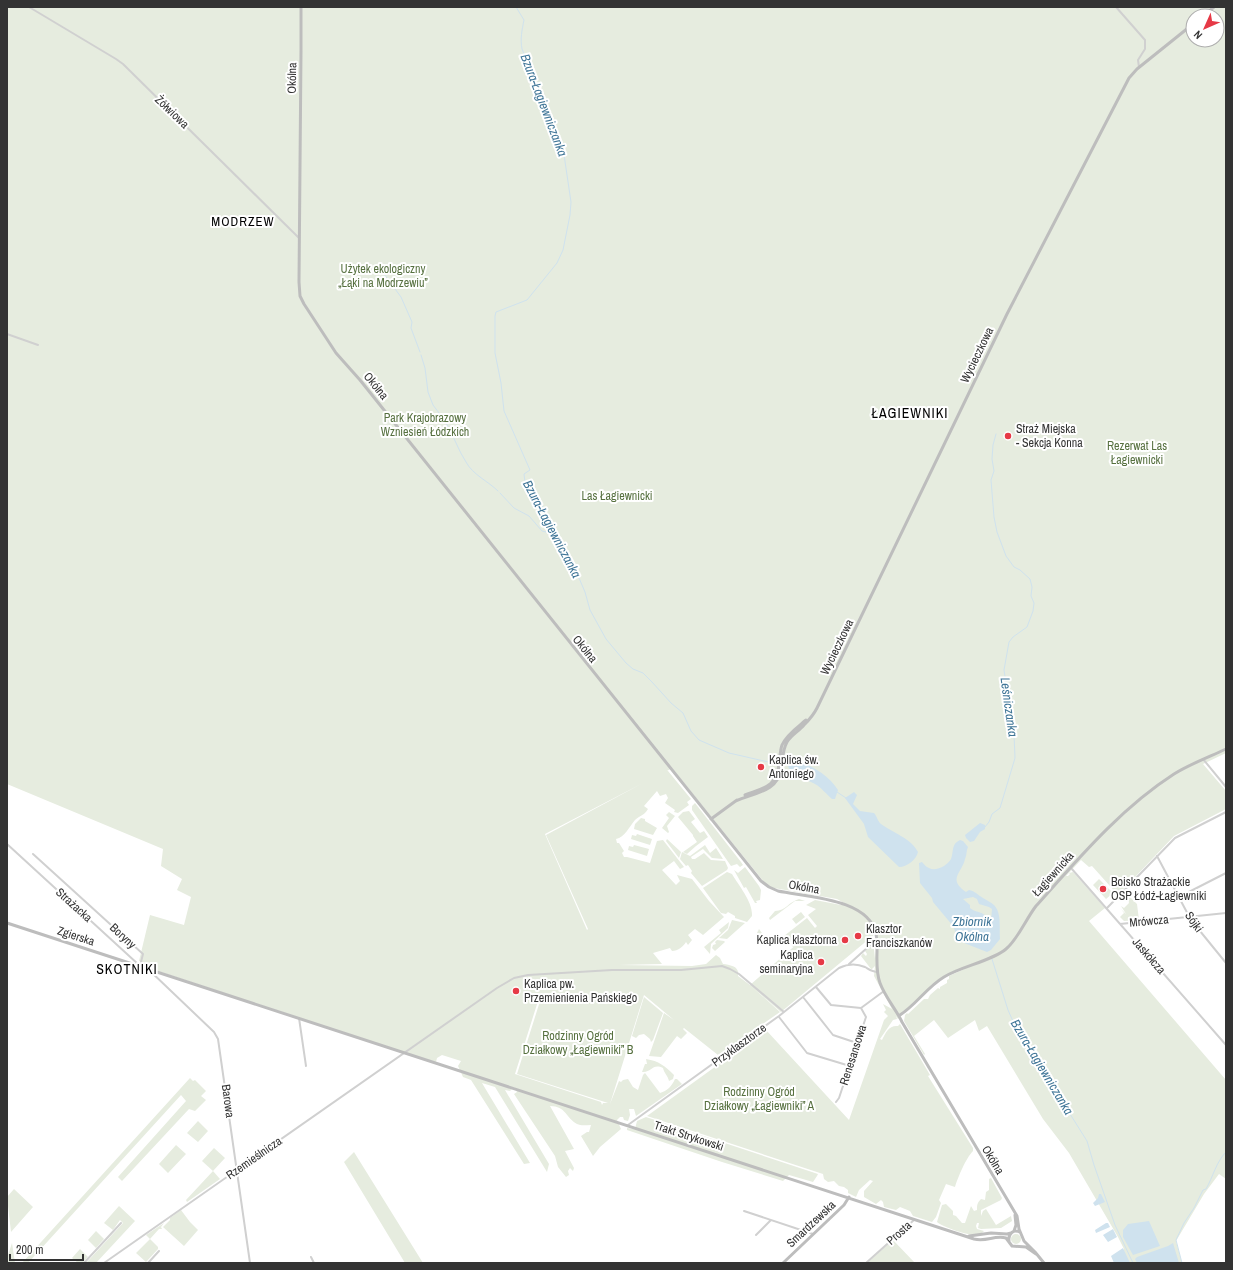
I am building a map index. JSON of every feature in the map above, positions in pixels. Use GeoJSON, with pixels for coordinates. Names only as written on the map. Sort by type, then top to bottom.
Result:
{"type":"FeatureCollection","features":[{"type":"Feature","properties":{"kind":"street","name":"Żółwiowa"},"geometry":{"type":"LineString","coordinates":[[30,7],[123,64],[299,238]]}},
{"type":"Feature","properties":{"kind":"street","name":"Okólna"},"geometry":{"type":"LineString","coordinates":[[300,7],[299,282],[301,297],[308,311],[336,353],[360,380],[760,880],[766,886],[780,892],[836,902],[851,907],[870,921],[875,931],[879,982],[895,1010],[900,1015],[902,1022],[1018,1218],[1020,1233]]}},
{"type":"Feature","properties":{"kind":"street"},"geometry":{"type":"LineString","coordinates":[[1116,7],[1145,40],[1145,49],[1138,60],[1139,67]]}},
{"type":"Feature","properties":{"kind":"street","name":"Wycieczkowa"},"geometry":{"type":"LineString","coordinates":[[711,819],[736,801],[746,795],[764,789],[774,781],[779,770],[781,751],[784,741],[810,717],[820,702],[1014,299],[1124,87],[1132,74],[1139,67],[1185,30]]}},
{"type":"Feature","properties":{"kind":"street"},"geometry":{"type":"LineString","coordinates":[[7,334],[38,345]]}},
{"type":"Feature","properties":{"kind":"street","name":"Łagiewnicka"},"geometry":{"type":"LineString","coordinates":[[900,1015],[941,979],[957,970],[1003,952],[1009,947],[1032,911],[1110,825],[1168,778],[1203,759],[1226,749]]}},
{"type":"Feature","properties":{"kind":"street"},"geometry":{"type":"LineString","coordinates":[[1203,759],[1226,787]]}},
{"type":"Feature","properties":{"kind":"street"},"geometry":{"type":"LineString","coordinates":[[1107,908],[1175,838],[1226,812]]}},
{"type":"Feature","properties":{"kind":"street","name":"Strażacka"},"geometry":{"type":"LineString","coordinates":[[7,844],[120,946],[140,966]]}},
{"type":"Feature","properties":{"kind":"street","name":"Boryny"},"geometry":{"type":"LineString","coordinates":[[33,854],[143,954],[140,966]]}},
{"type":"Feature","properties":{"kind":"street","name":"Sójki"},"geometry":{"type":"LineString","coordinates":[[1157,856],[1189,917],[1226,963]]}},
{"type":"Feature","properties":{"kind":"street","name":"Jaskółcza"},"geometry":{"type":"LineString","coordinates":[[1071,868],[1226,1045]]}},
{"type":"Feature","properties":{"kind":"street"},"geometry":{"type":"LineString","coordinates":[[1179,897],[1226,873]]}},
{"type":"Feature","properties":{"kind":"street","name":"Mrówcza"},"geometry":{"type":"LineString","coordinates":[[1120,924],[1226,913]]}},
{"type":"Feature","properties":{"kind":"street","name":"Zgierska"},"geometry":{"type":"LineString","coordinates":[[7,923],[299,1018]]}},
{"type":"Feature","properties":{"kind":"street","name":"Przyklasztorze"},"geometry":{"type":"LineString","coordinates":[[628,1125],[784,1012],[839,968],[849,964],[876,940]]}},
{"type":"Feature","properties":{"kind":"street"},"geometry":{"type":"LineString","coordinates":[[849,964],[860,965],[872,972],[878,972]]}},
{"type":"Feature","properties":{"kind":"street","name":"Rzemieślnicza"},"geometry":{"type":"LineString","coordinates":[[104,1263],[497,988],[514,978],[528,975],[612,970],[681,970],[724,967],[739,974],[784,1012]]}},
{"type":"Feature","properties":{"kind":"street","name":"Barowa"},"geometry":{"type":"LineString","coordinates":[[147,968],[214,1032],[217,1037],[250,1263]]}},
{"type":"Feature","properties":{"kind":"street"},"geometry":{"type":"LineString","coordinates":[[816,987],[831,1005],[861,1008],[884,991]]}},
{"type":"Feature","properties":{"kind":"street"},"geometry":{"type":"LineString","coordinates":[[803,997],[833,1035],[858,1043]]}},
{"type":"Feature","properties":{"kind":"street","name":"Renesansowa"},"geometry":{"type":"LineString","coordinates":[[836,1102],[839,1098],[866,1017],[861,1008]]}},
{"type":"Feature","properties":{"kind":"street"},"geometry":{"type":"LineString","coordinates":[[778,1016],[807,1052],[850,1066]]}},
{"type":"Feature","properties":{"kind":"street"},"geometry":{"type":"LineString","coordinates":[[299,1018],[306,1066]]}},
{"type":"Feature","properties":{"kind":"street","name":"Trakt Strykowski"},"geometry":{"type":"LineString","coordinates":[[299,1018],[967,1236],[980,1240],[999,1237],[1006,1238],[1009,1241]]}},
{"type":"Feature","properties":{"kind":"street","name":"Smardzewska"},"geometry":{"type":"LineString","coordinates":[[783,1263],[850,1198]]}},
{"type":"Feature","properties":{"kind":"street"},"geometry":{"type":"LineString","coordinates":[[744,1210],[814,1234]]}},
{"type":"Feature","properties":{"kind":"street"},"geometry":{"type":"LineString","coordinates":[[1015,1215],[1016,1225],[1009,1236],[1009,1241],[1013,1246],[1026,1248],[1036,1254]]}},
{"type":"Feature","properties":{"kind":"street","name":"Prosta"},"geometry":{"type":"LineString","coordinates":[[866,1263],[915,1219]]}},
{"type":"Feature","properties":{"kind":"street"},"geometry":{"type":"LineString","coordinates":[[756,1235],[771,1220]]}},
{"type":"Feature","properties":{"kind":"street"},"geometry":{"type":"LineString","coordinates":[[84,1263],[121,1223]]}},
{"type":"Feature","properties":{"kind":"street"},"geometry":{"type":"LineString","coordinates":[[1012,1232],[1020,1233],[1023,1239],[1044,1263]]}},
{"type":"Feature","properties":{"kind":"street","name":"Trakt Strykowski"},"geometry":{"type":"LineString","coordinates":[[967,1236],[991,1233],[1007,1234],[1012,1232]]}},
{"type":"Feature","properties":{"kind":"street"},"geometry":{"type":"LineString","coordinates":[[1020,1246],[1023,1239]]}},
{"type":"Feature","properties":{"kind":"street"},"geometry":{"type":"LineString","coordinates":[[148,1263],[159,1251]]}},
{"type":"Feature","properties":{"kind":"street"},"geometry":{"type":"LineString","coordinates":[[311,1257],[314,1263]]}},
{"type":"Feature","properties":{"kind":"green space","name":"Las Łagiewnicki"},"geometry":{"type":"Polygon","coordinates":[[[7,7],[1226,7],[1226,753],[1203,764],[1226,791],[1226,809],[1174,836],[1118,895],[1092,866],[1089,867],[1081,860],[1066,876],[1073,872],[1105,908],[1089,921],[1226,1080],[1226,1179],[1219,1174],[1204,1194],[1176,1241],[1182,1263],[1128,1263],[1124,1249],[1118,1237],[1069,1153],[1043,1119],[987,1026],[979,1031],[975,1020],[948,1038],[934,1020],[914,1036],[925,1054],[924,1055],[904,1021],[905,1015],[924,999],[928,999],[930,995],[938,988],[940,989],[940,987],[947,983],[949,976],[969,967],[939,979],[898,1019],[896,1016],[897,1019],[893,1020],[880,1039],[882,1040],[890,1028],[900,1024],[930,1075],[928,1076],[973,1148],[973,1151],[960,1173],[955,1187],[946,1184],[939,1200],[941,1203],[936,1217],[932,1222],[913,1216],[910,1211],[900,1207],[896,1210],[884,1207],[881,1200],[876,1204],[864,1197],[864,1191],[873,1181],[870,1180],[859,1190],[856,1197],[848,1193],[848,1190],[839,1186],[834,1181],[828,1182],[824,1179],[823,1174],[647,1116],[766,1030],[849,1120],[884,1020],[888,1016],[884,1012],[886,1010],[883,1004],[892,1009],[874,976],[875,966],[871,969],[861,956],[863,953],[866,956],[867,954],[865,951],[871,946],[874,949],[875,959],[877,937],[875,934],[781,1012],[751,986],[780,1012],[718,1055],[684,1028],[683,1029],[687,1033],[681,1039],[677,1036],[661,1057],[649,1056],[664,1013],[674,1020],[644,995],[610,1104],[619,1081],[621,1082],[628,1079],[633,1087],[638,1090],[645,1073],[660,1093],[669,1088],[675,1079],[682,1084],[636,1116],[634,1109],[629,1109],[630,1115],[628,1121],[624,1120],[623,1117],[620,1117],[617,1120],[621,1129],[600,1147],[593,1156],[581,1136],[589,1132],[591,1125],[577,1124],[570,1119],[563,1110],[550,1106],[574,1149],[565,1151],[574,1168],[573,1171],[570,1168],[568,1171],[569,1175],[566,1177],[558,1167],[555,1156],[514,1094],[517,1092],[514,1087],[510,1091],[505,1090],[549,1164],[547,1172],[495,1087],[482,1083],[530,1163],[524,1164],[471,1080],[463,1077],[458,1066],[461,1061],[442,1055],[437,1058],[436,1062],[403,1052],[155,970],[155,966],[139,961],[150,915],[184,925],[191,897],[177,890],[182,879],[161,866],[163,849],[7,784],[7,7]],[[672,768],[667,771],[691,799],[687,802],[689,805],[678,813],[674,812],[675,810],[665,803],[668,798],[666,794],[660,796],[657,791],[644,806],[648,809],[635,820],[624,834],[616,839],[617,843],[619,843],[624,851],[622,853],[624,857],[650,863],[657,841],[663,840],[684,867],[680,869],[674,861],[662,870],[676,885],[680,881],[677,875],[692,879],[724,917],[703,935],[695,929],[688,935],[692,940],[688,945],[686,942],[682,947],[676,950],[672,951],[670,948],[653,953],[662,964],[618,965],[692,966],[706,964],[716,955],[720,958],[723,964],[736,968],[738,976],[750,985],[807,935],[793,947],[784,936],[807,918],[815,928],[817,926],[808,915],[816,909],[806,905],[815,900],[841,905],[844,903],[837,899],[768,887],[672,768]],[[643,783],[545,834],[587,930],[588,929],[546,835],[643,783]],[[541,998],[538,1001],[515,1074],[601,1102],[602,1105],[603,1103],[608,1103],[517,1074],[541,998]]]}},
{"type":"Feature","properties":{"kind":"green space"},"geometry":{"type":"Polygon","coordinates":[[[695,803],[743,865],[740,867],[737,864],[731,866],[692,810],[692,806],[695,803]]]}},
{"type":"Feature","properties":{"kind":"green space"},"geometry":{"type":"Polygon","coordinates":[[[689,811],[695,819],[691,822],[700,833],[704,831],[708,837],[687,854],[683,852],[697,842],[678,817],[683,812],[689,811]]]}},
{"type":"Feature","properties":{"kind":"green space"},"geometry":{"type":"Polygon","coordinates":[[[669,812],[675,816],[667,826],[668,833],[662,828],[669,818],[666,815],[669,812]]]}},
{"type":"Feature","properties":{"kind":"green space"},"geometry":{"type":"Polygon","coordinates":[[[641,818],[645,819],[645,821],[657,828],[653,835],[634,829],[635,824],[641,818]]]}},
{"type":"Feature","properties":{"kind":"green space"},"geometry":{"type":"Polygon","coordinates":[[[637,834],[652,839],[650,845],[631,839],[632,835],[636,836],[637,834]]]}},
{"type":"Feature","properties":{"kind":"green space"},"geometry":{"type":"Polygon","coordinates":[[[667,839],[681,852],[679,858],[666,841],[667,839]]]}},
{"type":"Feature","properties":{"kind":"green space"},"geometry":{"type":"Polygon","coordinates":[[[634,845],[649,849],[647,856],[628,850],[629,846],[633,847],[634,845]]]}},
{"type":"Feature","properties":{"kind":"green space"},"geometry":{"type":"Polygon","coordinates":[[[705,845],[710,853],[716,848],[723,859],[712,858],[703,849],[691,857],[692,859],[695,859],[704,853],[711,860],[725,861],[728,868],[702,886],[691,873],[692,871],[688,865],[686,866],[680,859],[682,852],[690,856],[705,845]]]}},
{"type":"Feature","properties":{"kind":"green space"},"geometry":{"type":"Polygon","coordinates":[[[745,867],[761,890],[760,900],[756,901],[757,903],[755,903],[746,887],[744,888],[734,870],[738,873],[745,867]]]}},
{"type":"Feature","properties":{"kind":"green space"},"geometry":{"type":"Polygon","coordinates":[[[727,872],[732,874],[750,905],[752,916],[747,922],[735,918],[735,916],[728,912],[726,914],[721,913],[703,888],[727,872]]]}},
{"type":"Feature","properties":{"kind":"green space","name":"Boisko Strażackie OSP Łódź-Łagiewniki"},"geometry":{"type":"Polygon","coordinates":[[[1099,879],[1113,893],[1106,899],[1093,885],[1099,879]]]}},
{"type":"Feature","properties":{"kind":"green space"},"geometry":{"type":"Polygon","coordinates":[[[1126,893],[1137,904],[1139,920],[1124,921],[1120,917],[1124,913],[1121,909],[1126,914],[1121,906],[1124,908],[1129,903],[1128,899],[1123,901],[1126,898],[1125,896],[1117,902],[1126,893]]]}},
{"type":"Feature","properties":{"kind":"green space"},"geometry":{"type":"Polygon","coordinates":[[[799,899],[805,901],[795,901],[770,920],[769,918],[775,911],[782,910],[795,900],[799,899]]]}},
{"type":"Feature","properties":{"kind":"green space"},"geometry":{"type":"Polygon","coordinates":[[[801,912],[805,917],[796,924],[792,919],[801,912]]]}},
{"type":"Feature","properties":{"kind":"green space"},"geometry":{"type":"Polygon","coordinates":[[[732,920],[745,923],[727,939],[719,938],[728,930],[732,920]]]}},
{"type":"Feature","properties":{"kind":"green space"},"geometry":{"type":"Polygon","coordinates":[[[729,922],[728,928],[711,944],[710,954],[704,947],[721,933],[719,930],[729,922]]]}},
{"type":"Feature","properties":{"kind":"green space"},"geometry":{"type":"Polygon","coordinates":[[[759,929],[765,937],[765,942],[773,937],[777,940],[771,945],[765,944],[757,933],[759,929]]]}},
{"type":"Feature","properties":{"kind":"green space"},"geometry":{"type":"Polygon","coordinates":[[[717,940],[725,942],[715,951],[712,948],[713,945],[716,944],[715,942],[717,940]]]}},
{"type":"Feature","properties":{"kind":"green space"},"geometry":{"type":"Polygon","coordinates":[[[644,997],[663,1013],[651,1042],[650,1039],[644,1034],[639,1035],[636,1038],[632,1036],[644,997]]]}},
{"type":"Feature","properties":{"kind":"green space"},"geometry":{"type":"Polygon","coordinates":[[[646,1059],[655,1061],[665,1067],[674,1075],[673,1079],[669,1081],[663,1068],[659,1067],[654,1067],[648,1071],[642,1072],[645,1064],[647,1064],[646,1059]]]}},
{"type":"Feature","properties":{"kind":"green space"},"geometry":{"type":"Polygon","coordinates":[[[190,1078],[193,1081],[195,1080],[206,1091],[201,1096],[206,1100],[195,1111],[189,1109],[122,1181],[118,1177],[186,1101],[181,1095],[28,1263],[22,1263],[190,1078]]]}},
{"type":"Feature","properties":{"kind":"green space"},"geometry":{"type":"Polygon","coordinates":[[[646,1117],[818,1174],[813,1182],[789,1175],[783,1181],[627,1130],[627,1128],[635,1129],[637,1121],[646,1117]]]}},
{"type":"Feature","properties":{"kind":"green space"},"geometry":{"type":"Polygon","coordinates":[[[198,1121],[208,1131],[198,1142],[187,1133],[198,1121]]]}},
{"type":"Feature","properties":{"kind":"green space"},"geometry":{"type":"Polygon","coordinates":[[[176,1145],[186,1154],[168,1173],[159,1164],[176,1145]]]}},
{"type":"Feature","properties":{"kind":"green space"},"geometry":{"type":"Polygon","coordinates":[[[214,1148],[225,1158],[213,1171],[202,1161],[214,1148]]]}},
{"type":"Feature","properties":{"kind":"green space"},"geometry":{"type":"Polygon","coordinates":[[[354,1152],[423,1263],[405,1263],[344,1162],[354,1152]]]}},
{"type":"Feature","properties":{"kind":"green space"},"geometry":{"type":"Polygon","coordinates":[[[213,1171],[220,1179],[187,1202],[186,1200],[213,1171]]]}},
{"type":"Feature","properties":{"kind":"green space"},"geometry":{"type":"Polygon","coordinates":[[[991,1178],[1002,1198],[1001,1200],[981,1210],[981,1216],[983,1211],[986,1209],[996,1225],[1011,1216],[1012,1221],[1001,1228],[981,1229],[978,1228],[979,1223],[977,1223],[977,1229],[984,1231],[976,1235],[954,1230],[937,1222],[942,1205],[946,1204],[953,1211],[953,1215],[956,1216],[962,1223],[965,1223],[971,1206],[974,1211],[977,1210],[980,1200],[985,1200],[986,1192],[989,1190],[989,1179],[991,1178]]]}},
{"type":"Feature","properties":{"kind":"green space"},"geometry":{"type":"Polygon","coordinates":[[[14,1189],[33,1207],[11,1232],[7,1197],[14,1189]]]}},
{"type":"Feature","properties":{"kind":"green space"},"geometry":{"type":"Polygon","coordinates":[[[119,1206],[135,1221],[96,1263],[86,1263],[123,1223],[120,1220],[113,1230],[104,1223],[119,1206]]]}},
{"type":"Feature","properties":{"kind":"green space"},"geometry":{"type":"Polygon","coordinates":[[[181,1210],[198,1230],[184,1246],[163,1227],[170,1220],[170,1218],[181,1210]]]}},
{"type":"Feature","properties":{"kind":"green space"},"geometry":{"type":"Polygon","coordinates":[[[164,1223],[161,1227],[162,1229],[159,1229],[150,1239],[146,1235],[164,1223]]]}},
{"type":"Feature","properties":{"kind":"green space"},"geometry":{"type":"Polygon","coordinates":[[[96,1231],[104,1239],[96,1248],[88,1240],[96,1231]]]}},
{"type":"Feature","properties":{"kind":"green space"},"geometry":{"type":"Polygon","coordinates":[[[1016,1234],[1021,1239],[1016,1244],[1011,1239],[1016,1234]]]}},
{"type":"Feature","properties":{"kind":"green space"},"geometry":{"type":"Polygon","coordinates":[[[150,1239],[158,1247],[158,1249],[146,1262],[136,1253],[150,1239]]]}},
{"type":"Feature","properties":{"kind":"green space"},"geometry":{"type":"Polygon","coordinates":[[[893,1240],[915,1263],[867,1263],[893,1240]]]}},
{"type":"Feature","properties":{"kind":"green space"},"geometry":{"type":"Polygon","coordinates":[[[12,1243],[15,1263],[7,1263],[7,1258],[12,1243]]]}},
{"type":"Feature","properties":{"kind":"green space"},"geometry":{"type":"Polygon","coordinates":[[[80,1249],[88,1257],[82,1263],[78,1263],[72,1258],[80,1249]]]}},
{"type":"Feature","properties":{"kind":"water"},"geometry":{"type":"Polygon","coordinates":[[[791,759],[818,770],[829,779],[838,790],[835,799],[832,799],[815,784],[799,778],[792,773],[788,766],[791,759]]]}},
{"type":"Feature","properties":{"kind":"water"},"geometry":{"type":"Polygon","coordinates":[[[854,792],[857,795],[853,804],[860,811],[874,813],[881,824],[907,840],[915,847],[918,852],[911,862],[905,866],[899,867],[868,837],[864,824],[845,798],[854,792]]]}},
{"type":"Feature","properties":{"kind":"water"},"geometry":{"type":"Polygon","coordinates":[[[980,823],[985,825],[985,829],[980,832],[974,841],[970,842],[965,835],[980,823]]]}},
{"type":"Feature","properties":{"kind":"water","name":"Zbiornik Okólna"},"geometry":{"type":"Polygon","coordinates":[[[960,840],[963,841],[968,847],[963,864],[957,876],[957,883],[966,892],[969,890],[973,891],[997,908],[1000,921],[1000,939],[991,950],[987,952],[959,941],[953,926],[933,902],[932,898],[920,883],[919,863],[922,862],[927,867],[932,869],[945,866],[951,859],[954,846],[960,840]],[[973,897],[963,899],[970,905],[970,908],[985,915],[988,921],[991,921],[992,909],[979,904],[977,899],[973,897]]]}},
{"type":"Feature","properties":{"kind":"water"},"geometry":{"type":"Polygon","coordinates":[[[1099,1194],[1101,1194],[1105,1202],[1095,1206],[1093,1203],[1098,1198],[1099,1194]]]}},
{"type":"Feature","properties":{"kind":"water"},"geometry":{"type":"Polygon","coordinates":[[[1149,1221],[1160,1246],[1133,1255],[1123,1237],[1123,1230],[1128,1224],[1149,1221]]]}},
{"type":"Feature","properties":{"kind":"water"},"geometry":{"type":"Polygon","coordinates":[[[1108,1223],[1110,1227],[1096,1233],[1095,1230],[1108,1223]]]}},
{"type":"Feature","properties":{"kind":"water"},"geometry":{"type":"Polygon","coordinates":[[[1113,1229],[1117,1237],[1108,1242],[1103,1235],[1113,1229]]]}},
{"type":"Feature","properties":{"kind":"water"},"geometry":{"type":"Polygon","coordinates":[[[1173,1243],[1179,1263],[1137,1263],[1135,1259],[1137,1257],[1173,1243]]]}},
{"type":"Feature","properties":{"kind":"water"},"geometry":{"type":"Polygon","coordinates":[[[1123,1248],[1130,1263],[1114,1263],[1111,1256],[1123,1248]]]}},
{"type":"Feature","properties":{"kind":"waterway","name":"Bzura-Łagiewniczanka"},"geometry":{"type":"LineString","coordinates":[[516,7],[524,20],[521,38],[522,49],[528,61],[529,70],[563,148],[571,202],[563,250],[557,263],[527,300],[496,312],[495,316],[495,353],[501,383],[504,411],[530,470],[524,474],[525,482],[532,487],[557,533],[568,565],[579,578],[590,610],[606,639],[626,663],[633,669],[643,673],[671,703],[683,713],[691,731],[699,740],[729,753],[777,764]]}},
{"type":"Feature","properties":{"kind":"waterway"},"geometry":{"type":"LineString","coordinates":[[384,274],[401,297],[412,322],[411,328],[420,352]]}},
{"type":"Feature","properties":{"kind":"waterway"},"geometry":{"type":"LineString","coordinates":[[421,355],[425,368],[428,392],[433,405],[445,421]]}},
{"type":"Feature","properties":{"kind":"waterway"},"geometry":{"type":"LineString","coordinates":[[446,423],[469,467],[498,491]]}},
{"type":"Feature","properties":{"kind":"waterway","name":"Leśniczanka"},"geometry":{"type":"LineString","coordinates":[[985,827],[992,814],[1000,808],[1015,758],[1014,734],[1004,670],[1009,642],[1013,637],[1027,627],[1033,611],[1034,603],[1031,596],[1032,587],[1030,579],[1014,567],[1006,556],[997,532],[994,517],[991,480],[994,471],[992,459],[993,445],[996,434]]}},
{"type":"Feature","properties":{"kind":"waterway"},"geometry":{"type":"LineString","coordinates":[[500,493],[514,508],[529,516],[542,531],[554,534],[559,539]]}},
{"type":"Feature","properties":{"kind":"waterway","name":"Bzura-Łagiewniczanka"},"geometry":{"type":"LineString","coordinates":[[784,764],[789,764]]}},
{"type":"Feature","properties":{"kind":"waterway","name":"Bzura-Łagiewniczanka"},"geometry":{"type":"LineString","coordinates":[[837,792],[846,798]]}},
{"type":"Feature","properties":{"kind":"waterway","name":"Bzura-Łagiewniczanka"},"geometry":{"type":"LineString","coordinates":[[992,959],[1008,1010],[1016,1028],[1087,1141],[1115,1225],[1133,1263]]}},
{"type":"Feature","properties":{"kind":"waterway"},"geometry":{"type":"LineString","coordinates":[[1182,1263],[1176,1240],[1184,1223],[1203,1190],[1206,1189],[1217,1165],[1226,1152]]}},
{"type":"Feature","properties":{"kind":"place","name":"Straż Miejska - Sekcja Konna"},"geometry":{"type":"Point","coordinates":[1008,436]}},
{"type":"Feature","properties":{"kind":"place","name":"Kaplica św. Antoniego"},"geometry":{"type":"Point","coordinates":[761,767]}},
{"type":"Feature","properties":{"kind":"place","name":"Boisko Strażackie OSP Łódź-Łagiewniki"},"geometry":{"type":"Point","coordinates":[1103,889]}},
{"type":"Feature","properties":{"kind":"place","name":"Klasztor Franciszkanów"},"geometry":{"type":"Point","coordinates":[858,936]}},
{"type":"Feature","properties":{"kind":"place","name":"Kaplica klasztorna"},"geometry":{"type":"Point","coordinates":[845,940]}},
{"type":"Feature","properties":{"kind":"place","name":"Kaplica seminaryjna"},"geometry":{"type":"Point","coordinates":[821,962]}},
{"type":"Feature","properties":{"kind":"place","name":"Kaplica pw. Przemienienia Pańskiego"},"geometry":{"type":"Point","coordinates":[516,991]}},
{"type":"Feature","properties":{"kind":"district","name":"MODRZEW"},"geometry":{"type":"Point","coordinates":[243,221]}},
{"type":"Feature","properties":{"kind":"district","name":"ŁAGIEWNIKI"},"geometry":{"type":"Point","coordinates":[910,413]}},
{"type":"Feature","properties":{"kind":"district","name":"SKOTNIKI"},"geometry":{"type":"Point","coordinates":[127,969]}},
{"type":"Feature","properties":{"kind":"park label","name":"Użytek ekologiczny „Łąki na Modrzewiu”"},"geometry":{"type":"Point","coordinates":[383,276]}},
{"type":"Feature","properties":{"kind":"park label","name":"Park Krajobrazowy Wzniesień Łódzkich"},"geometry":{"type":"Point","coordinates":[425,425]}},
{"type":"Feature","properties":{"kind":"park label","name":"Rezerwat Las Łagiewnicki"},"geometry":{"type":"Point","coordinates":[1137,453]}},
{"type":"Feature","properties":{"kind":"park label","name":"Rodzinny Ogród Działkowy „Łagiewniki” B"},"geometry":{"type":"Point","coordinates":[578,1043]}},
{"type":"Feature","properties":{"kind":"park label","name":"Rodzinny Ogród Działkowy „Łagiewniki” A"},"geometry":{"type":"Point","coordinates":[759,1099]}}]}
